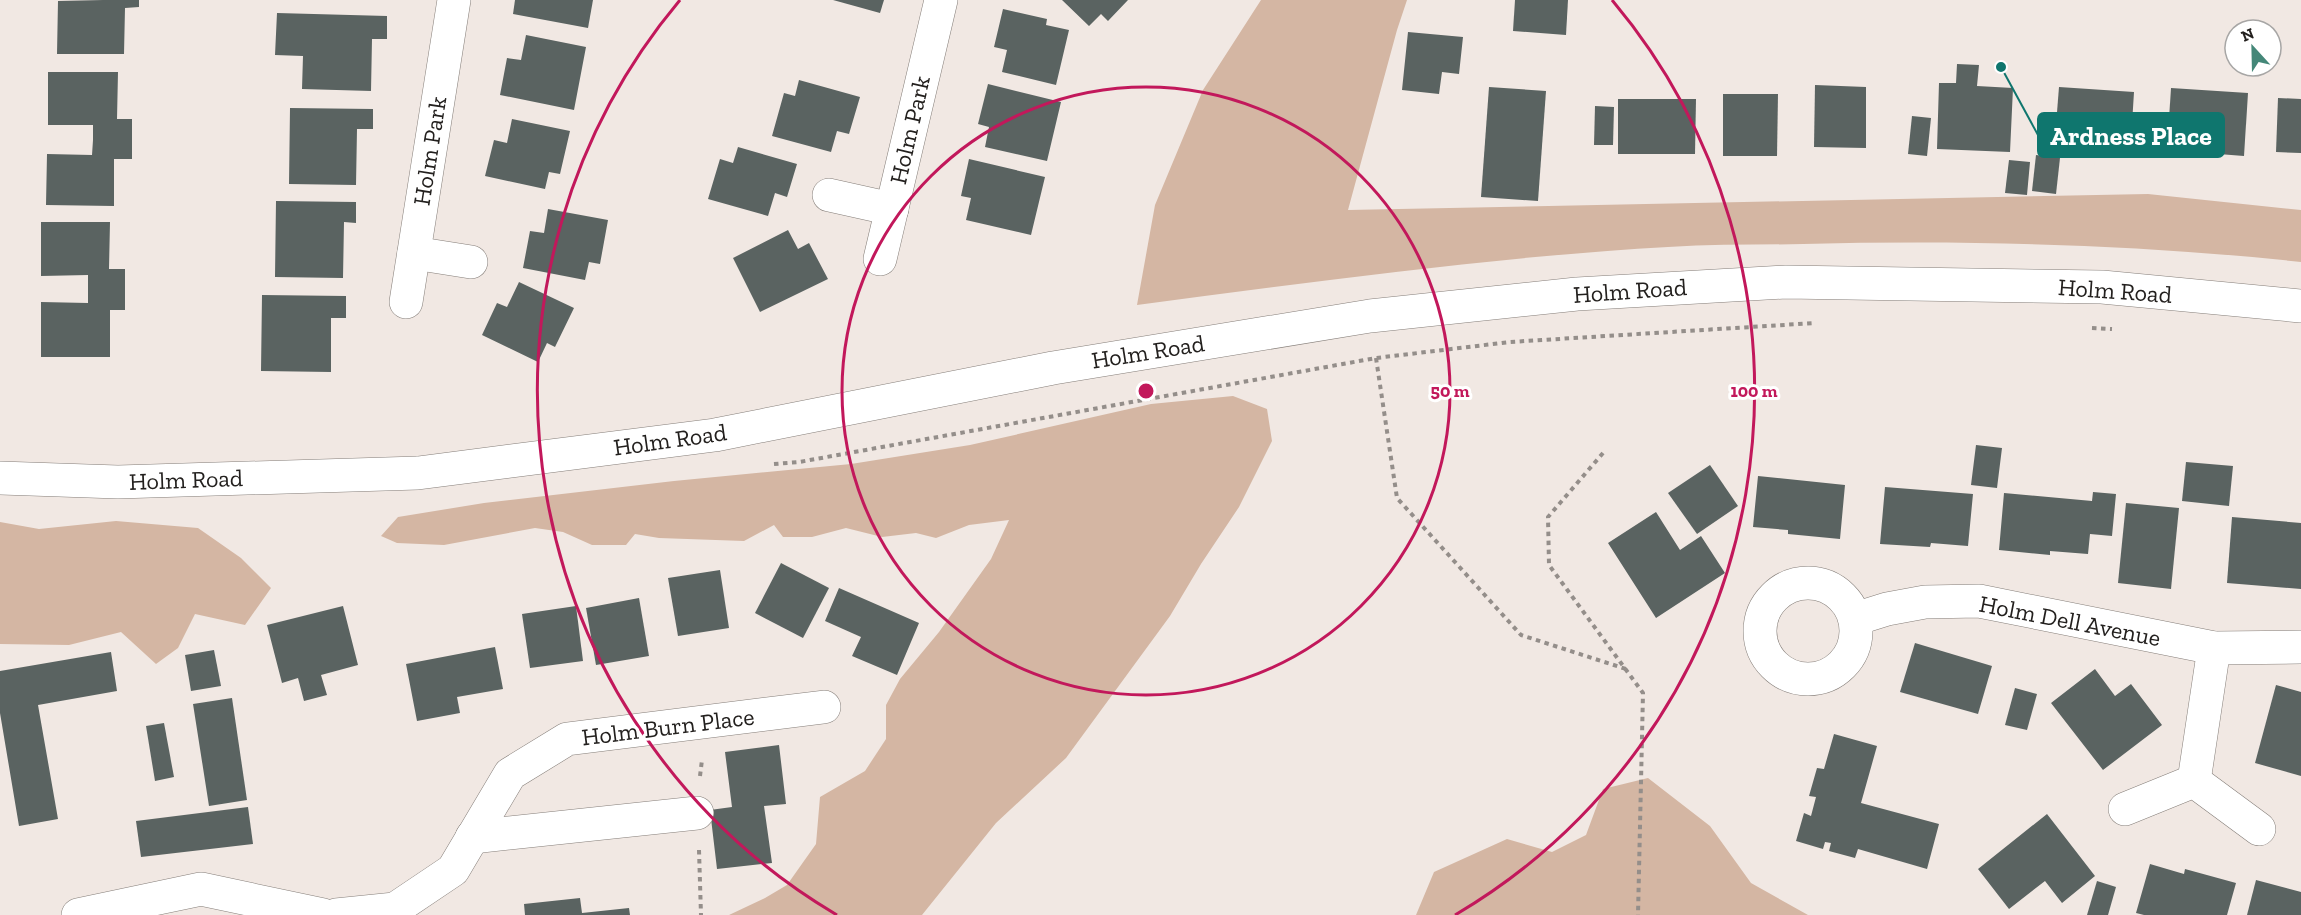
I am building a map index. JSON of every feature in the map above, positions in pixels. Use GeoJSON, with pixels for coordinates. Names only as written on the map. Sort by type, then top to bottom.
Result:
{"type":"FeatureCollection","features":[{"type":"Feature","properties":{"kind":"street","name":"Holm Park"},"geometry":{"type":"LineString","coordinates":[[406,302],[454,0]]}},
{"type":"Feature","properties":{"kind":"street","name":"Holm Park"},"geometry":{"type":"LineString","coordinates":[[880,259],[940,0]]}},
{"type":"Feature","properties":{"kind":"street"},"geometry":{"type":"LineString","coordinates":[[829,195],[892,209]]}},
{"type":"Feature","properties":{"kind":"street"},"geometry":{"type":"LineString","coordinates":[[414,253],[471,262]]}},
{"type":"Feature","properties":{"kind":"street","name":"Holm Road"},"geometry":{"type":"LineString","coordinates":[[0,477],[118,482],[418,473],[715,435],[1053,368],[1370,316],[1577,294],[1786,282],[2079,287],[2301,306]]}},
{"type":"Feature","properties":{"kind":"street","name":"Holm Dell Avenue"},"geometry":{"type":"LineString","coordinates":[[1855,619],[1887,609],[1925,602],[1980,601],[2214,648],[2301,647]]}},
{"type":"Feature","properties":{"kind":"street"},"geometry":{"type":"LineString","coordinates":[[2194,781],[2214,648]]}},
{"type":"Feature","properties":{"kind":"street","name":"Holm Burn Place"},"geometry":{"type":"LineString","coordinates":[[336,915],[394,909],[453,870],[510,774],[567,739],[824,707]]}},
{"type":"Feature","properties":{"kind":"street"},"geometry":{"type":"LineString","coordinates":[[2125,809],[2194,781]]}},
{"type":"Feature","properties":{"kind":"street"},"geometry":{"type":"LineString","coordinates":[[2194,781],[2259,829]]}},
{"type":"Feature","properties":{"kind":"street"},"geometry":{"type":"LineString","coordinates":[[472,837],[697,813]]}},
{"type":"Feature","properties":{"kind":"street"},"geometry":{"type":"LineString","coordinates":[[78,915],[201,889],[323,915]]}},
{"type":"Feature","properties":{"kind":"path"},"geometry":{"type":"LineString","coordinates":[[763,466],[799,462],[1376,358],[1510,342],[1822,323]]}},
{"type":"Feature","properties":{"kind":"path"},"geometry":{"type":"LineString","coordinates":[[2091,327],[2115,329]]}},
{"type":"Feature","properties":{"kind":"path"},"geometry":{"type":"LineString","coordinates":[[1376,358],[1397,498],[1521,636],[1626,669]]}},
{"type":"Feature","properties":{"kind":"path"},"geometry":{"type":"LineString","coordinates":[[1603,453],[1548,517],[1549,565],[1643,693],[1638,915]]}},
{"type":"Feature","properties":{"kind":"shaded area"},"geometry":{"type":"Polygon","coordinates":[[[1261,0],[1407,0],[1348,210],[2148,194],[2301,210],[2301,262],[2115,247],[1990,243],[1702,245],[1602,251],[1469,264],[1137,305],[1155,205],[1203,90],[1261,0]]]}},
{"type":"Feature","properties":{"kind":"shaded area"},"geometry":{"type":"Polygon","coordinates":[[[1233,396],[1267,409],[1272,441],[1239,507],[1170,616],[1066,758],[996,823],[922,915],[729,915],[787,885],[816,844],[820,797],[865,771],[886,739],[886,705],[900,679],[939,632],[991,559],[1009,520],[969,525],[936,538],[916,533],[882,537],[846,528],[812,537],[783,537],[774,525],[744,541],[659,538],[635,534],[626,545],[592,545],[563,532],[535,528],[444,545],[397,543],[381,536],[398,517],[484,503],[851,464],[970,445],[1151,404],[1233,396]]]}},
{"type":"Feature","properties":{"kind":"shaded area"},"geometry":{"type":"Polygon","coordinates":[[[116,521],[198,528],[241,558],[271,588],[245,625],[195,614],[178,648],[156,664],[121,632],[69,645],[0,644],[0,522],[39,529],[116,521]]]}},
{"type":"Feature","properties":{"kind":"shaded area"},"geometry":{"type":"Polygon","coordinates":[[[1648,778],[1710,826],[1751,883],[1808,915],[1416,915],[1434,872],[1507,839],[1552,852],[1586,835],[1603,789],[1648,778]]]}},
{"type":"Feature","properties":{"kind":"building"},"geometry":{"type":"Polygon","coordinates":[[[139,0],[139,7],[125,8],[124,54],[57,54],[58,1],[139,0]]]}},
{"type":"Feature","properties":{"kind":"building"},"geometry":{"type":"Polygon","coordinates":[[[515,0],[593,0],[588,28],[513,14],[515,0]]]}},
{"type":"Feature","properties":{"kind":"building"},"geometry":{"type":"Polygon","coordinates":[[[833,0],[884,0],[880,13],[833,0]]]}},
{"type":"Feature","properties":{"kind":"building"},"geometry":{"type":"Polygon","coordinates":[[[1062,0],[1128,0],[1108,21],[1101,14],[1089,26],[1062,0]]]}},
{"type":"Feature","properties":{"kind":"building"},"geometry":{"type":"Polygon","coordinates":[[[1515,0],[1568,0],[1566,35],[1513,31],[1515,0]]]}},
{"type":"Feature","properties":{"kind":"building"},"geometry":{"type":"Polygon","coordinates":[[[1003,9],[1047,19],[1046,25],[1069,30],[1056,85],[1002,72],[1007,50],[994,47],[1003,9]]]}},
{"type":"Feature","properties":{"kind":"building"},"geometry":{"type":"Polygon","coordinates":[[[277,13],[387,16],[387,39],[372,39],[371,91],[302,89],[303,56],[275,55],[277,13]]]}},
{"type":"Feature","properties":{"kind":"building"},"geometry":{"type":"Polygon","coordinates":[[[1408,32],[1463,37],[1459,74],[1442,72],[1439,94],[1402,90],[1408,32]]]}},
{"type":"Feature","properties":{"kind":"building"},"geometry":{"type":"Polygon","coordinates":[[[526,35],[586,47],[574,110],[500,95],[507,58],[521,60],[526,35]]]}},
{"type":"Feature","properties":{"kind":"building"},"geometry":{"type":"Polygon","coordinates":[[[1957,64],[1979,65],[1977,86],[2013,88],[2010,152],[1937,149],[1939,83],[1956,83],[1957,64]]]}},
{"type":"Feature","properties":{"kind":"building"},"geometry":{"type":"Polygon","coordinates":[[[48,72],[118,72],[117,119],[132,119],[132,159],[114,159],[114,206],[46,205],[47,154],[92,155],[93,140],[93,125],[48,125],[48,72]]]}},
{"type":"Feature","properties":{"kind":"building"},"geometry":{"type":"Polygon","coordinates":[[[799,80],[860,97],[849,134],[837,131],[831,152],[772,136],[784,93],[795,96],[799,80]]]}},
{"type":"Feature","properties":{"kind":"building"},"geometry":{"type":"Polygon","coordinates":[[[988,84],[1061,102],[1047,161],[985,147],[989,127],[978,124],[988,84]]]}},
{"type":"Feature","properties":{"kind":"building"},"geometry":{"type":"Polygon","coordinates":[[[1815,85],[1866,87],[1866,148],[1814,147],[1815,85]]]}},
{"type":"Feature","properties":{"kind":"building"},"geometry":{"type":"Polygon","coordinates":[[[1489,87],[1546,91],[1538,201],[1481,197],[1489,87]]]}},
{"type":"Feature","properties":{"kind":"building"},"geometry":{"type":"Polygon","coordinates":[[[2059,87],[2134,92],[2130,156],[2054,150],[2059,87]]]}},
{"type":"Feature","properties":{"kind":"building"},"geometry":{"type":"Polygon","coordinates":[[[2171,88],[2248,93],[2244,156],[2167,150],[2171,88]]]}},
{"type":"Feature","properties":{"kind":"building"},"geometry":{"type":"Polygon","coordinates":[[[1723,94],[1778,94],[1777,156],[1723,156],[1723,94]]]}},
{"type":"Feature","properties":{"kind":"building"},"geometry":{"type":"Polygon","coordinates":[[[2278,98],[2301,99],[2301,153],[2276,152],[2278,98]]]}},
{"type":"Feature","properties":{"kind":"building"},"geometry":{"type":"Polygon","coordinates":[[[1618,99],[1696,99],[1695,154],[1618,154],[1618,99]]]}},
{"type":"Feature","properties":{"kind":"building"},"geometry":{"type":"Polygon","coordinates":[[[1595,106],[1614,107],[1613,145],[1594,145],[1595,106]]]}},
{"type":"Feature","properties":{"kind":"building"},"geometry":{"type":"Polygon","coordinates":[[[290,108],[373,109],[373,129],[357,129],[356,185],[289,184],[290,108]]]}},
{"type":"Feature","properties":{"kind":"building"},"geometry":{"type":"Polygon","coordinates":[[[1912,116],[1931,118],[1927,156],[1908,154],[1912,116]]]}},
{"type":"Feature","properties":{"kind":"building"},"geometry":{"type":"Polygon","coordinates":[[[512,119],[570,131],[560,174],[549,172],[545,189],[485,176],[494,140],[507,143],[512,119]]]}},
{"type":"Feature","properties":{"kind":"building"},"geometry":{"type":"Polygon","coordinates":[[[738,147],[797,164],[787,197],[775,193],[768,216],[708,199],[720,159],[733,163],[738,147]]]}},
{"type":"Feature","properties":{"kind":"building"},"geometry":{"type":"Polygon","coordinates":[[[2036,155],[2060,158],[2056,194],[2032,191],[2036,155]]]}},
{"type":"Feature","properties":{"kind":"building"},"geometry":{"type":"Polygon","coordinates":[[[969,159],[1045,177],[1031,235],[966,220],[971,198],[961,196],[969,159]]]}},
{"type":"Feature","properties":{"kind":"building"},"geometry":{"type":"Polygon","coordinates":[[[2009,160],[2030,162],[2027,195],[2005,193],[2009,160]]]}},
{"type":"Feature","properties":{"kind":"building"},"geometry":{"type":"Polygon","coordinates":[[[276,201],[356,202],[356,223],[344,222],[343,278],[275,277],[276,201]]]}},
{"type":"Feature","properties":{"kind":"building"},"geometry":{"type":"Polygon","coordinates":[[[548,209],[608,220],[600,264],[589,262],[585,280],[523,268],[530,231],[544,233],[548,209]]]}},
{"type":"Feature","properties":{"kind":"building"},"geometry":{"type":"Polygon","coordinates":[[[41,222],[110,222],[109,269],[125,269],[125,310],[110,310],[110,357],[41,357],[41,302],[88,303],[88,275],[41,276],[41,222]]]}},
{"type":"Feature","properties":{"kind":"building"},"geometry":{"type":"Polygon","coordinates":[[[788,230],[798,249],[809,243],[828,279],[760,312],[733,258],[788,230]]]}},
{"type":"Feature","properties":{"kind":"building"},"geometry":{"type":"Polygon","coordinates":[[[519,282],[574,308],[555,347],[547,343],[538,362],[482,335],[497,303],[507,307],[519,282]]]}},
{"type":"Feature","properties":{"kind":"building"},"geometry":{"type":"Polygon","coordinates":[[[262,295],[346,296],[346,318],[331,318],[331,372],[261,371],[262,295]]]}},
{"type":"Feature","properties":{"kind":"building"},"geometry":{"type":"Polygon","coordinates":[[[1976,445],[2002,448],[1997,488],[1971,485],[1976,445]]]}},
{"type":"Feature","properties":{"kind":"building"},"geometry":{"type":"Polygon","coordinates":[[[2186,462],[2233,466],[2229,506],[2182,501],[2186,462]]]}},
{"type":"Feature","properties":{"kind":"building"},"geometry":{"type":"Polygon","coordinates":[[[1710,465],[1738,506],[1697,534],[1668,493],[1710,465]]]}},
{"type":"Feature","properties":{"kind":"building"},"geometry":{"type":"Polygon","coordinates":[[[1758,476],[1845,485],[1840,539],[1788,534],[1788,530],[1753,527],[1758,476]]]}},
{"type":"Feature","properties":{"kind":"building"},"geometry":{"type":"Polygon","coordinates":[[[1885,487],[1973,494],[1968,546],[1931,543],[1930,547],[1880,544],[1885,487]]]}},
{"type":"Feature","properties":{"kind":"building"},"geometry":{"type":"Polygon","coordinates":[[[2093,492],[2116,494],[2112,536],[2090,534],[2088,554],[2050,551],[2050,555],[1999,550],[2004,493],[2092,501],[2093,492]]]}},
{"type":"Feature","properties":{"kind":"building"},"geometry":{"type":"Polygon","coordinates":[[[2126,503],[2179,508],[2171,589],[2118,583],[2126,503]]]}},
{"type":"Feature","properties":{"kind":"building"},"geometry":{"type":"Polygon","coordinates":[[[1656,512],[1680,550],[1701,536],[1725,573],[1656,618],[1608,543],[1656,512]]]}},
{"type":"Feature","properties":{"kind":"building"},"geometry":{"type":"Polygon","coordinates":[[[2232,517],[2301,523],[2301,589],[2227,583],[2232,517]]]}},
{"type":"Feature","properties":{"kind":"building"},"geometry":{"type":"Polygon","coordinates":[[[781,563],[829,588],[803,638],[755,613],[781,563]]]}},
{"type":"Feature","properties":{"kind":"building"},"geometry":{"type":"Polygon","coordinates":[[[720,570],[729,628],[678,636],[668,578],[720,570]]]}},
{"type":"Feature","properties":{"kind":"building"},"geometry":{"type":"Polygon","coordinates":[[[839,588],[919,623],[897,675],[852,656],[861,637],[825,621],[839,588]]]}},
{"type":"Feature","properties":{"kind":"building"},"geometry":{"type":"Polygon","coordinates":[[[639,598],[649,656],[596,665],[586,608],[639,598]]]}},
{"type":"Feature","properties":{"kind":"building"},"geometry":{"type":"Polygon","coordinates":[[[343,606],[358,665],[321,675],[327,695],[304,701],[298,678],[282,683],[267,625],[343,606]]]}},
{"type":"Feature","properties":{"kind":"building"},"geometry":{"type":"Polygon","coordinates":[[[576,606],[583,661],[530,668],[522,614],[576,606]]]}},
{"type":"Feature","properties":{"kind":"building"},"geometry":{"type":"Polygon","coordinates":[[[1915,643],[1992,666],[1978,714],[1900,692],[1915,643]]]}},
{"type":"Feature","properties":{"kind":"building"},"geometry":{"type":"Polygon","coordinates":[[[495,647],[503,689],[457,697],[460,713],[417,721],[406,664],[495,647]]]}},
{"type":"Feature","properties":{"kind":"building"},"geometry":{"type":"Polygon","coordinates":[[[214,650],[221,686],[191,691],[185,655],[214,650]]]}},
{"type":"Feature","properties":{"kind":"building"},"geometry":{"type":"Polygon","coordinates":[[[111,652],[117,691],[38,705],[58,819],[19,826],[0,713],[0,671],[111,652]]]}},
{"type":"Feature","properties":{"kind":"building"},"geometry":{"type":"Polygon","coordinates":[[[2095,669],[2115,696],[2131,684],[2162,725],[2103,770],[2051,703],[2095,669]]]}},
{"type":"Feature","properties":{"kind":"building"},"geometry":{"type":"Polygon","coordinates":[[[2276,685],[2301,692],[2301,776],[2255,763],[2276,685]]]}},
{"type":"Feature","properties":{"kind":"building"},"geometry":{"type":"Polygon","coordinates":[[[2015,688],[2037,694],[2027,730],[2005,725],[2015,688]]]}},
{"type":"Feature","properties":{"kind":"building"},"geometry":{"type":"Polygon","coordinates":[[[232,698],[247,800],[209,806],[193,704],[232,698]]]}},
{"type":"Feature","properties":{"kind":"building"},"geometry":{"type":"Polygon","coordinates":[[[164,723],[174,777],[155,781],[146,726],[164,723]]]}},
{"type":"Feature","properties":{"kind":"building"},"geometry":{"type":"Polygon","coordinates":[[[1834,734],[1877,746],[1861,803],[1939,824],[1927,869],[1858,849],[1855,858],[1829,851],[1831,843],[1825,842],[1823,849],[1796,841],[1804,813],[1811,816],[1816,797],[1809,796],[1817,768],[1824,769],[1834,734]]]}},
{"type":"Feature","properties":{"kind":"building"},"geometry":{"type":"Polygon","coordinates":[[[779,745],[786,804],[764,806],[772,863],[717,869],[710,810],[732,807],[725,752],[779,745]]]}},
{"type":"Feature","properties":{"kind":"building"},"geometry":{"type":"Polygon","coordinates":[[[248,807],[253,844],[141,857],[136,821],[248,807]]]}},
{"type":"Feature","properties":{"kind":"building"},"geometry":{"type":"Polygon","coordinates":[[[2047,814],[2095,876],[2062,903],[2045,881],[2009,909],[1978,869],[2047,814]]]}},
{"type":"Feature","properties":{"kind":"building"},"geometry":{"type":"Polygon","coordinates":[[[2150,864],[2184,874],[2185,869],[2236,883],[2227,915],[2144,915],[2136,913],[2150,864]]]}},
{"type":"Feature","properties":{"kind":"building"},"geometry":{"type":"Polygon","coordinates":[[[2256,880],[2301,892],[2301,915],[2247,915],[2256,880]]]}},
{"type":"Feature","properties":{"kind":"building"},"geometry":{"type":"Polygon","coordinates":[[[2097,881],[2116,887],[2108,915],[2087,915],[2097,881]]]}},
{"type":"Feature","properties":{"kind":"building"},"geometry":{"type":"Polygon","coordinates":[[[580,898],[582,913],[629,908],[630,915],[525,915],[524,904],[580,898]]]}},
{"type":"Feature","properties":{"kind":"place","name":"Ardness Place"},"geometry":{"type":"Point","coordinates":[2001,67]}}]}
